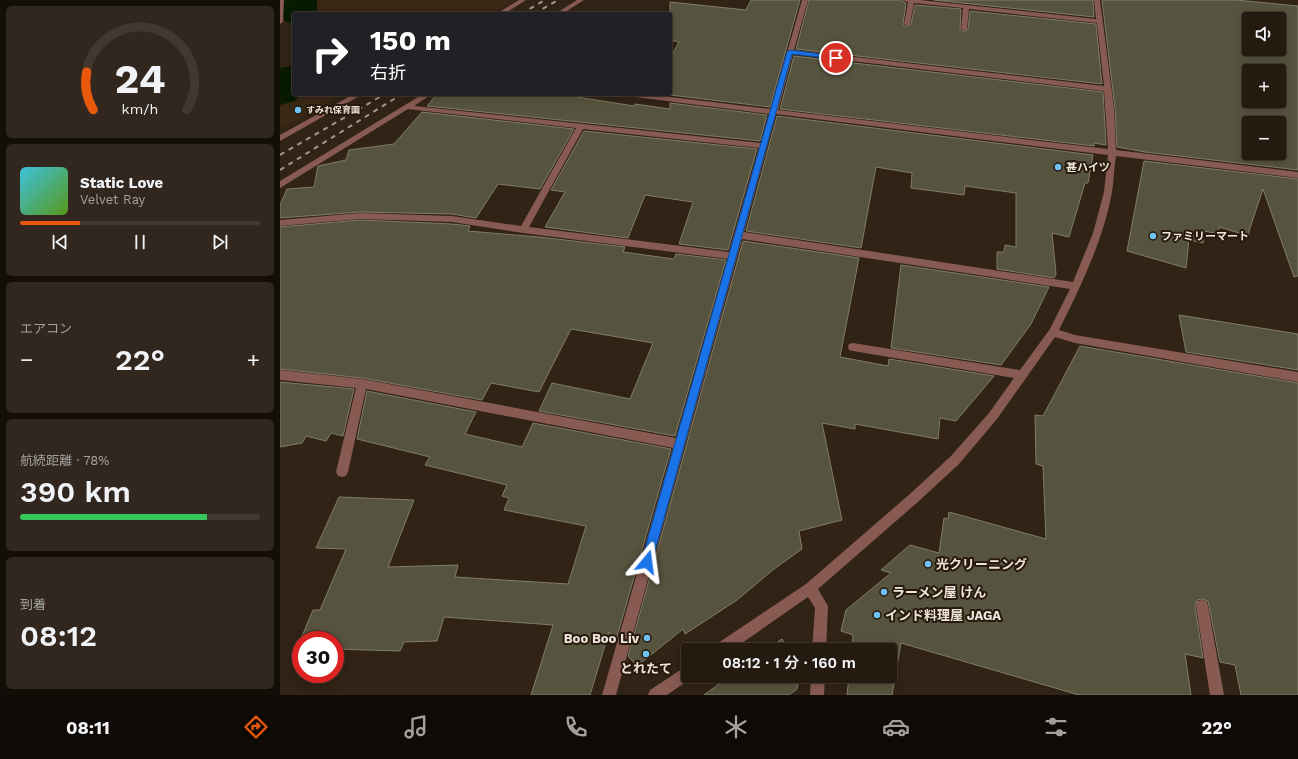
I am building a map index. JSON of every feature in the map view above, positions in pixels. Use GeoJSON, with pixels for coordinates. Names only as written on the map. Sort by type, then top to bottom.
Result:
{"type":"FeatureCollection","features":[{"type":"Feature","properties":{"kind":"street"},"geometry":{"type":"LineString","coordinates":[[280,22],[281,0]]}},
{"type":"Feature","properties":{"kind":"street"},"geometry":{"type":"LineString","coordinates":[[502,12],[523,0]]}},
{"type":"Feature","properties":{"kind":"street"},"geometry":{"type":"LineString","coordinates":[[561,12],[581,0]]}},
{"type":"Feature","properties":{"kind":"street"},"geometry":{"type":"LineString","coordinates":[[609,695],[805,0]]}},
{"type":"Feature","properties":{"kind":"street"},"geometry":{"type":"LineString","coordinates":[[903,0],[1099,21]]}},
{"type":"Feature","properties":{"kind":"street"},"geometry":{"type":"LineString","coordinates":[[730,643],[810,588],[956,460],[992,416],[1053,332],[1076,286],[1097,233],[1108,192],[1112,152],[1108,89],[1097,0]]}},
{"type":"Feature","properties":{"kind":"street"},"geometry":{"type":"LineString","coordinates":[[907,24],[911,1]]}},
{"type":"Feature","properties":{"kind":"street"},"geometry":{"type":"LineString","coordinates":[[964,29],[966,7]]}},
{"type":"Feature","properties":{"kind":"street"},"geometry":{"type":"LineString","coordinates":[[790,52],[1108,89]]}},
{"type":"Feature","properties":{"kind":"street"},"geometry":{"type":"LineString","coordinates":[[280,138],[355,96]]}},
{"type":"Feature","properties":{"kind":"street"},"geometry":{"type":"LineString","coordinates":[[280,185],[425,96]]}},
{"type":"Feature","properties":{"kind":"street"},"geometry":{"type":"LineString","coordinates":[[645,96],[773,110],[1298,175]]}},
{"type":"Feature","properties":{"kind":"street"},"geometry":{"type":"LineString","coordinates":[[407,107],[764,146]]}},
{"type":"Feature","properties":{"kind":"street"},"geometry":{"type":"LineString","coordinates":[[523,230],[580,127]]}},
{"type":"Feature","properties":{"kind":"street"},"geometry":{"type":"LineString","coordinates":[[280,223],[360,216],[452,219],[523,230],[733,256]]}},
{"type":"Feature","properties":{"kind":"street"},"geometry":{"type":"LineString","coordinates":[[739,235],[1076,286]]}},
{"type":"Feature","properties":{"kind":"street"},"geometry":{"type":"LineString","coordinates":[[1053,332],[1075,339],[1298,377]]}},
{"type":"Feature","properties":{"kind":"street"},"geometry":{"type":"LineString","coordinates":[[854,347],[1022,375]]}},
{"type":"Feature","properties":{"kind":"street"},"geometry":{"type":"LineString","coordinates":[[280,375],[362,384],[680,444]]}},
{"type":"Feature","properties":{"kind":"street"},"geometry":{"type":"LineString","coordinates":[[342,472],[362,384]]}},
{"type":"Feature","properties":{"kind":"street"},"geometry":{"type":"LineString","coordinates":[[810,588],[822,606],[819,643]]}},
{"type":"Feature","properties":{"kind":"street"},"geometry":{"type":"LineString","coordinates":[[1202,606],[1217,695]]}},
{"type":"Feature","properties":{"kind":"street"},"geometry":{"type":"LineString","coordinates":[[655,695],[681,677]]}},
{"type":"Feature","properties":{"kind":"street"},"geometry":{"type":"LineString","coordinates":[[817,695],[818,683]]}},
{"type":"Feature","properties":{"kind":"shaded area"},"geometry":{"type":"Polygon","coordinates":[[[316,0],[515,0],[494,12],[316,12],[316,0]]]}},
{"type":"Feature","properties":{"kind":"shaded area","name":"すみれ保育園"},"geometry":{"type":"Polygon","coordinates":[[[296,96],[340,96],[280,129],[280,107],[296,96]]]}},
{"type":"Feature","properties":{"kind":"building"},"geometry":{"type":"Polygon","coordinates":[[[751,0],[800,0],[770,107],[672,95],[672,54],[679,42],[672,40],[672,12],[670,12],[670,2],[746,10],[751,0]]]}},
{"type":"Feature","properties":{"kind":"building"},"geometry":{"type":"Polygon","coordinates":[[[809,0],[899,0],[906,3],[903,24],[906,27],[911,24],[915,5],[961,9],[960,29],[963,32],[968,29],[970,11],[1096,24],[1102,84],[796,49],[809,0]]]}},
{"type":"Feature","properties":{"kind":"building"},"geometry":{"type":"Polygon","coordinates":[[[934,0],[1093,0],[1094,17],[934,0]]]}},
{"type":"Feature","properties":{"kind":"building"},"geometry":{"type":"Polygon","coordinates":[[[1102,0],[1236,0],[1298,6],[1298,170],[1145,152],[1117,147],[1115,108],[1102,0]]]}},
{"type":"Feature","properties":{"kind":"building"},"geometry":{"type":"Polygon","coordinates":[[[794,56],[1103,92],[1106,145],[1094,143],[1094,146],[780,109],[794,56]]]}},
{"type":"Feature","properties":{"kind":"building"},"geometry":{"type":"Polygon","coordinates":[[[435,96],[571,96],[634,106],[635,104],[670,109],[670,103],[767,115],[760,141],[427,106],[435,96]]]}},
{"type":"Feature","properties":{"kind":"building"},"geometry":{"type":"Polygon","coordinates":[[[422,112],[574,129],[540,189],[498,184],[476,218],[452,214],[360,212],[280,218],[280,205],[287,189],[314,187],[318,166],[346,160],[349,150],[394,144],[422,112]]]}},
{"type":"Feature","properties":{"kind":"building"},"geometry":{"type":"Polygon","coordinates":[[[777,116],[1093,155],[1088,183],[1085,183],[1069,237],[1052,233],[1056,274],[1054,278],[997,269],[997,252],[1004,252],[1005,245],[1016,247],[1016,193],[965,186],[964,195],[911,188],[912,173],[876,167],[861,248],[746,231],[777,116]]]}},
{"type":"Feature","properties":{"kind":"building"},"geometry":{"type":"Polygon","coordinates":[[[584,131],[757,149],[728,250],[679,244],[693,202],[645,195],[628,238],[545,227],[565,192],[551,190],[584,131]]]}},
{"type":"Feature","properties":{"kind":"building"},"geometry":{"type":"Polygon","coordinates":[[[1144,161],[1298,179],[1298,276],[1294,277],[1263,189],[1249,231],[1249,236],[1219,227],[1219,234],[1204,231],[1203,243],[1189,240],[1186,268],[1127,251],[1144,161]]]}},
{"type":"Feature","properties":{"kind":"building"},"geometry":{"type":"Polygon","coordinates":[[[360,220],[452,224],[470,226],[468,231],[539,237],[625,247],[623,252],[674,259],[676,254],[726,260],[675,436],[539,411],[552,383],[630,399],[653,343],[571,329],[539,392],[491,383],[482,400],[362,378],[280,369],[280,227],[360,220]]]}},
{"type":"Feature","properties":{"kind":"building"},"geometry":{"type":"Polygon","coordinates":[[[743,241],[859,258],[840,357],[888,366],[889,359],[994,376],[956,421],[940,418],[938,439],[855,424],[855,429],[822,423],[842,520],[799,531],[802,549],[774,569],[737,600],[685,634],[683,629],[637,666],[628,656],[743,241]]]}},
{"type":"Feature","properties":{"kind":"building"},"geometry":{"type":"Polygon","coordinates":[[[901,265],[1049,287],[1031,324],[1001,365],[891,348],[901,265]]]}},
{"type":"Feature","properties":{"kind":"building"},"geometry":{"type":"Polygon","coordinates":[[[1179,315],[1298,334],[1298,370],[1186,352],[1179,315]]]}},
{"type":"Feature","properties":{"kind":"building"},"geometry":{"type":"Polygon","coordinates":[[[1080,346],[1298,383],[1298,695],[1241,695],[1235,665],[1220,662],[1208,601],[1202,599],[1197,600],[1195,606],[1203,658],[1185,654],[1191,695],[1079,695],[901,643],[897,666],[897,643],[852,643],[853,635],[841,631],[846,610],[891,573],[881,570],[910,545],[939,553],[944,518],[948,519],[949,512],[1046,539],[1043,466],[1036,464],[1035,415],[1043,416],[1080,346]]]}},
{"type":"Feature","properties":{"kind":"building"},"geometry":{"type":"Polygon","coordinates":[[[280,382],[354,389],[343,436],[331,433],[326,441],[306,436],[302,443],[280,447],[280,382]]]}},
{"type":"Feature","properties":{"kind":"building"},"geometry":{"type":"Polygon","coordinates":[[[367,391],[476,412],[465,434],[522,447],[533,423],[671,449],[616,640],[609,632],[590,695],[531,695],[553,625],[444,617],[437,641],[404,642],[400,651],[344,649],[344,631],[304,631],[313,610],[320,610],[346,549],[316,548],[339,497],[414,500],[388,567],[458,565],[455,577],[568,584],[586,526],[504,510],[509,498],[502,496],[507,485],[425,465],[430,457],[357,439],[367,391]]]}},
{"type":"Feature","properties":{"kind":"building"},"geometry":{"type":"Polygon","coordinates":[[[782,639],[784,643],[776,643],[782,639]]]}},
{"type":"Feature","properties":{"kind":"building"},"geometry":{"type":"Polygon","coordinates":[[[720,683],[798,683],[797,689],[789,695],[704,695],[720,683]]]}},
{"type":"Feature","properties":{"kind":"building"},"geometry":{"type":"Polygon","coordinates":[[[848,683],[894,683],[892,695],[847,695],[848,683]]]}},
{"type":"Feature","properties":{"kind":"waterway"},"geometry":{"type":"LineString","coordinates":[[299,0],[299,12]]}},
{"type":"Feature","properties":{"kind":"waterway"},"geometry":{"type":"LineString","coordinates":[[280,92],[292,79]]}},
{"type":"Feature","properties":{"kind":"railway"},"geometry":{"type":"LineString","coordinates":[[524,12],[545,0]]}},
{"type":"Feature","properties":{"kind":"railway"},"geometry":{"type":"LineString","coordinates":[[537,12],[558,0]]}},
{"type":"Feature","properties":{"kind":"railway"},"geometry":{"type":"LineString","coordinates":[[280,155],[382,96]]}},
{"type":"Feature","properties":{"kind":"railway"},"geometry":{"type":"LineString","coordinates":[[280,170],[399,96]]}},
{"type":"Feature","properties":{"kind":"place","name":"すみれ保育園"},"geometry":{"type":"Point","coordinates":[298,110]}},
{"type":"Feature","properties":{"kind":"place","name":"甚ハイツ"},"geometry":{"type":"Point","coordinates":[1058,167]}},
{"type":"Feature","properties":{"kind":"place","name":"ファミリーマート"},"geometry":{"type":"Point","coordinates":[1153,236]}},
{"type":"Feature","properties":{"kind":"place","name":"光クリーニング"},"geometry":{"type":"Point","coordinates":[928,564]}},
{"type":"Feature","properties":{"kind":"place","name":"ラーメン屋 けん"},"geometry":{"type":"Point","coordinates":[884,592]}},
{"type":"Feature","properties":{"kind":"place","name":"インド料理屋 JAGA"},"geometry":{"type":"Point","coordinates":[877,615]}},
{"type":"Feature","properties":{"kind":"place","name":"Boo Boo Liv"},"geometry":{"type":"Point","coordinates":[647,638]}},
{"type":"Feature","properties":{"kind":"place","name":"とれたて"},"geometry":{"type":"Point","coordinates":[646,654]}},
{"type":"Feature","properties":{"kind":"route"},"geometry":{"type":"LineString","coordinates":[[647,562],[790,52],[836,58]]}}]}
